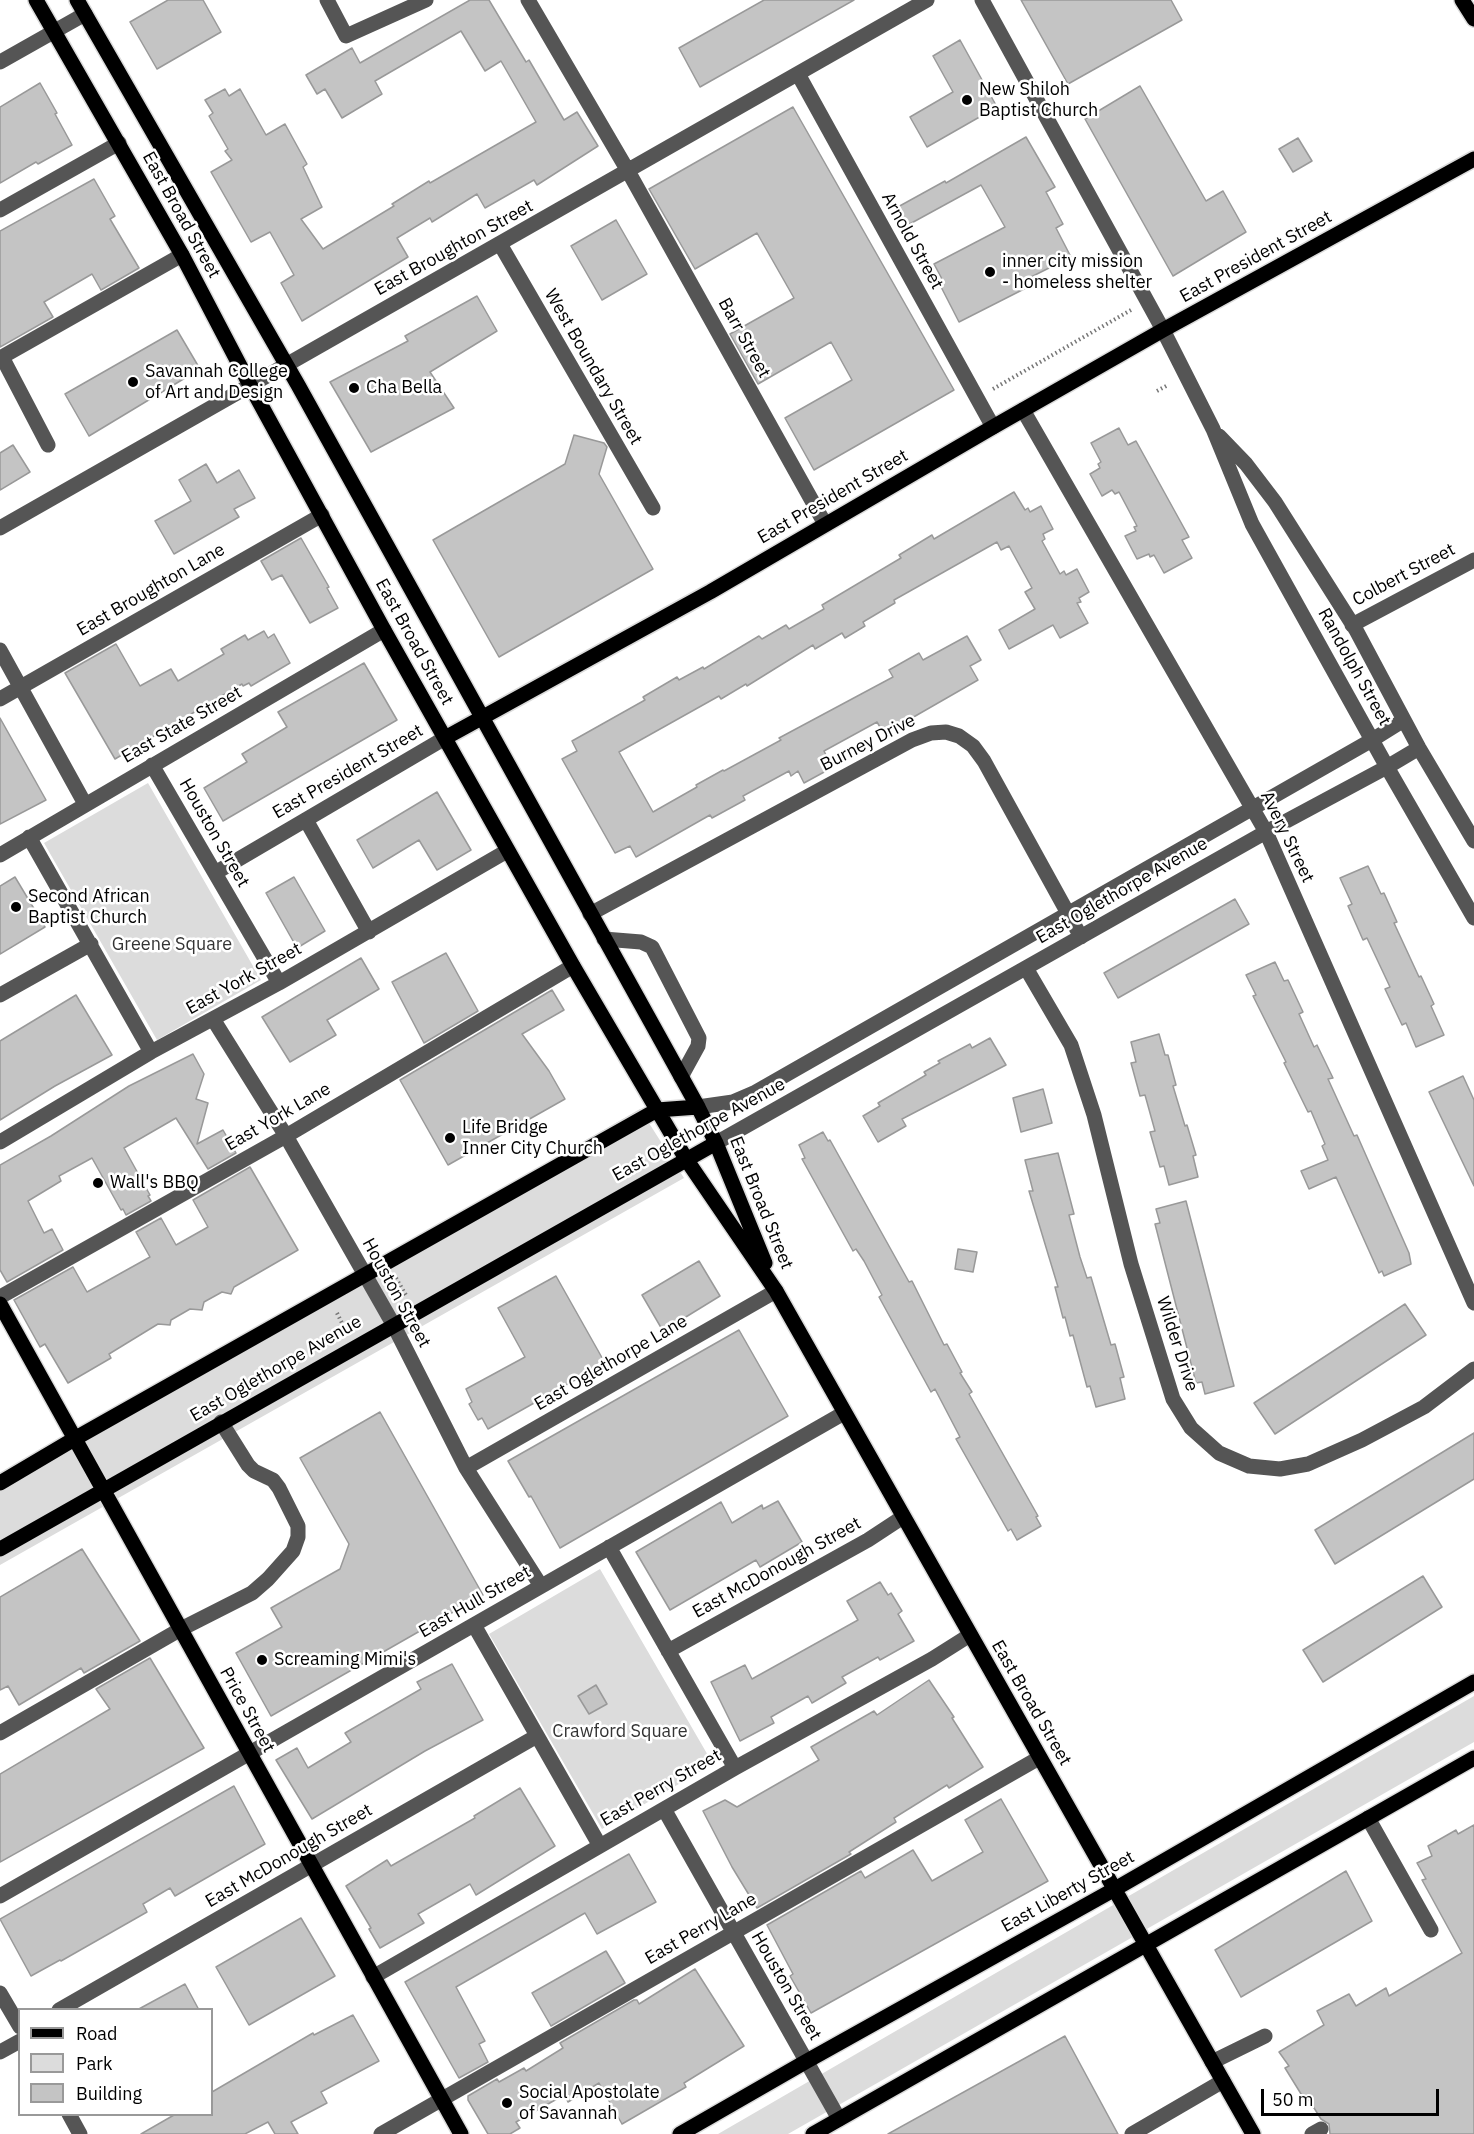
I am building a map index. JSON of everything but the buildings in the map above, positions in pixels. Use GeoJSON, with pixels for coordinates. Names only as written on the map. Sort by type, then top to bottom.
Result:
{"type":"FeatureCollection","features":[{"type":"Feature","properties":{"kind":"main road","name":"East Broad Street"},"geometry":{"type":"LineString","coordinates":[[36,0],[182,255],[250,385],[507,851],[686,1159],[776,1291],[1253,2134]]}},
{"type":"Feature","properties":{"kind":"main road","name":"East Broad Street"},"geometry":{"type":"LineString","coordinates":[[77,0],[286,364],[698,1107],[716,1143],[776,1291]]}},
{"type":"Feature","properties":{"kind":"main road"},"geometry":{"type":"LineString","coordinates":[[1462,0],[1474,19]]}},
{"type":"Feature","properties":{"kind":"main road","name":"East President Street"},"geometry":{"type":"LineString","coordinates":[[445,738],[710,592],[1163,330],[1474,159]]}},
{"type":"Feature","properties":{"kind":"main road","name":"East Oglethorpe Avenue"},"geometry":{"type":"LineString","coordinates":[[0,1483],[657,1110],[698,1107]]}},
{"type":"Feature","properties":{"kind":"main road","name":"East Oglethorpe Avenue"},"geometry":{"type":"LineString","coordinates":[[0,1549],[393,1324],[716,1143]]}},
{"type":"Feature","properties":{"kind":"main road","name":"Price Street"},"geometry":{"type":"LineString","coordinates":[[0,1304],[461,2134]]}},
{"type":"Feature","properties":{"kind":"main road","name":"East Liberty Street"},"geometry":{"type":"LineString","coordinates":[[680,2134],[1115,1889],[1474,1682]]}},
{"type":"Feature","properties":{"kind":"main road"},"geometry":{"type":"LineString","coordinates":[[813,2134],[1474,1758]]}},
{"type":"Feature","properties":{"kind":"street"},"geometry":{"type":"LineString","coordinates":[[327,0],[346,36],[426,0]]}},
{"type":"Feature","properties":{"kind":"street","name":"Barr Street"},"geometry":{"type":"LineString","coordinates":[[528,0],[628,171],[825,524]]}},
{"type":"Feature","properties":{"kind":"street","name":"East Broughton Street"},"geometry":{"type":"LineString","coordinates":[[0,528],[927,0]]}},
{"type":"Feature","properties":{"kind":"street","name":"Randolph Street"},"geometry":{"type":"LineString","coordinates":[[982,0],[1163,330],[1213,429],[1252,524],[1387,767],[1472,909]]}},
{"type":"Feature","properties":{"kind":"street"},"geometry":{"type":"LineString","coordinates":[[0,62],[86,14]]}},
{"type":"Feature","properties":{"kind":"street","name":"Arnold Street"},"geometry":{"type":"LineString","coordinates":[[798,74],[993,427]]}},
{"type":"Feature","properties":{"kind":"street"},"geometry":{"type":"LineString","coordinates":[[0,210],[119,143]]}},
{"type":"Feature","properties":{"kind":"street","name":"West Boundary Street"},"geometry":{"type":"LineString","coordinates":[[500,244],[653,508]]}},
{"type":"Feature","properties":{"kind":"street"},"geometry":{"type":"LineString","coordinates":[[48,445],[1,357],[182,255]]}},
{"type":"Feature","properties":{"kind":"street","name":"Avery Street"},"geometry":{"type":"LineString","coordinates":[[1023,410],[1266,832],[1474,1303]]}},
{"type":"Feature","properties":{"kind":"street","name":"Randolph Street"},"geometry":{"type":"LineString","coordinates":[[1213,429],[1246,464],[1275,502],[1352,625],[1419,748],[1474,841]]}},
{"type":"Feature","properties":{"kind":"street","name":"East Broughton Lane"},"geometry":{"type":"LineString","coordinates":[[0,699],[322,515]]}},
{"type":"Feature","properties":{"kind":"street","name":"Colbert Street"},"geometry":{"type":"LineString","coordinates":[[1352,625],[1474,560]]}},
{"type":"Feature","properties":{"kind":"street","name":"East State Street"},"geometry":{"type":"LineString","coordinates":[[0,855],[384,630]]}},
{"type":"Feature","properties":{"kind":"street"},"geometry":{"type":"LineString","coordinates":[[0,650],[85,804]]}},
{"type":"Feature","properties":{"kind":"street","name":"East Oglethorpe Avenue"},"geometry":{"type":"LineString","coordinates":[[698,1107],[733,1102],[754,1093],[1404,720]]}},
{"type":"Feature","properties":{"kind":"street","name":"Burney Drive"},"geometry":{"type":"LineString","coordinates":[[590,914],[912,740],[931,733],[946,732],[959,736],[973,746],[984,761],[1081,937]]}},
{"type":"Feature","properties":{"kind":"street","name":"East President Street"},"geometry":{"type":"LineString","coordinates":[[214,873],[445,738]]}},
{"type":"Feature","properties":{"kind":"street","name":"East Oglethorpe Avenue"},"geometry":{"type":"LineString","coordinates":[[716,1143],[1419,748]]}},
{"type":"Feature","properties":{"kind":"street","name":"Houston Street"},"geometry":{"type":"LineString","coordinates":[[152,765],[279,983]]}},
{"type":"Feature","properties":{"kind":"street"},"geometry":{"type":"LineString","coordinates":[[306,820],[369,932]]}},
{"type":"Feature","properties":{"kind":"street"},"geometry":{"type":"LineString","coordinates":[[29,837],[151,1052]]}},
{"type":"Feature","properties":{"kind":"street","name":"East York Street"},"geometry":{"type":"LineString","coordinates":[[0,1142],[151,1052],[279,983],[507,851]]}},
{"type":"Feature","properties":{"kind":"street"},"geometry":{"type":"LineString","coordinates":[[604,939],[641,942],[652,947],[699,1038],[698,1046],[681,1077]]}},
{"type":"Feature","properties":{"kind":"street"},"geometry":{"type":"LineString","coordinates":[[0,995],[91,944]]}},
{"type":"Feature","properties":{"kind":"street","name":"East York Lane"},"geometry":{"type":"LineString","coordinates":[[0,1298],[286,1136],[573,966]]}},
{"type":"Feature","properties":{"kind":"street","name":"Wilder Drive"},"geometry":{"type":"LineString","coordinates":[[1026,968],[1071,1045],[1094,1115],[1131,1264],[1173,1399],[1191,1428],[1219,1453],[1249,1466],[1280,1469],[1308,1464],[1362,1440],[1424,1407],[1474,1369]]}},
{"type":"Feature","properties":{"kind":"street","name":"Houston Street"},"geometry":{"type":"LineString","coordinates":[[213,1019],[286,1136],[393,1324],[466,1468],[542,1586]]}},
{"type":"Feature","properties":{"kind":"street","name":"East Oglethorpe Lane"},"geometry":{"type":"LineString","coordinates":[[466,1468],[776,1291]]}},
{"type":"Feature","properties":{"kind":"street","name":"East Hull Street"},"geometry":{"type":"LineString","coordinates":[[0,1896],[844,1413]]}},
{"type":"Feature","properties":{"kind":"street"},"geometry":{"type":"LineString","coordinates":[[0,1733],[181,1629],[252,1593],[283,1564],[298,1537],[298,1526],[279,1488],[273,1480],[254,1472],[248,1466],[221,1422]]}},
{"type":"Feature","properties":{"kind":"street","name":"East McDonough Street"},"geometry":{"type":"LineString","coordinates":[[668,1651],[868,1540],[903,1517]]}},
{"type":"Feature","properties":{"kind":"street"},"geometry":{"type":"LineString","coordinates":[[609,1547],[735,1768]]}},
{"type":"Feature","properties":{"kind":"street"},"geometry":{"type":"LineString","coordinates":[[474,1624],[600,1846]]}},
{"type":"Feature","properties":{"kind":"street","name":"East Perry Street"},"geometry":{"type":"LineString","coordinates":[[373,1977],[735,1768],[932,1659],[970,1635]]}},
{"type":"Feature","properties":{"kind":"street","name":"East McDonough Street"},"geometry":{"type":"LineString","coordinates":[[62,2008],[537,1736]]}},
{"type":"Feature","properties":{"kind":"street","name":"East Perry Lane"},"geometry":{"type":"LineString","coordinates":[[381,2134],[1039,1758]]}},
{"type":"Feature","properties":{"kind":"street","name":"Houston Street"},"geometry":{"type":"LineString","coordinates":[[664,1809],[839,2119]]}},
{"type":"Feature","properties":{"kind":"street"},"geometry":{"type":"LineString","coordinates":[[1368,1818],[1431,1930]]}},
{"type":"Feature","properties":{"kind":"street"},"geometry":{"type":"LineString","coordinates":[[0,1993],[18,2024]]}},
{"type":"Feature","properties":{"kind":"street"},"geometry":{"type":"LineString","coordinates":[[1212,2062],[1265,2036]]}},
{"type":"Feature","properties":{"kind":"street"},"geometry":{"type":"LineString","coordinates":[[0,2052],[18,2042]]}},
{"type":"Feature","properties":{"kind":"street"},"geometry":{"type":"LineString","coordinates":[[1132,2134],[1223,2081]]}},
{"type":"Feature","properties":{"kind":"street"},"geometry":{"type":"LineString","coordinates":[[70,2116],[80,2134]]}},
{"type":"Feature","properties":{"kind":"path"},"geometry":{"type":"LineString","coordinates":[[993,389],[1147,301]]}},
{"type":"Feature","properties":{"kind":"path"},"geometry":{"type":"LineString","coordinates":[[1157,391],[1168,386]]}},
{"type":"Feature","properties":{"kind":"path"},"geometry":{"type":"LineString","coordinates":[[393,1272],[410,1303]]}},
{"type":"Feature","properties":{"kind":"path"},"geometry":{"type":"LineString","coordinates":[[337,1313],[348,1334]]}},
{"type":"Feature","properties":{"kind":"green space","name":"Greene Square"},"geometry":{"type":"Polygon","coordinates":[[[148,783],[261,980],[157,1040],[44,843],[148,783]]]}},
{"type":"Feature","properties":{"kind":"green space"},"geometry":{"type":"Polygon","coordinates":[[[640,1109],[684,1178],[0,1565],[0,1478],[640,1109]]]}},
{"type":"Feature","properties":{"kind":"green space","name":"Crawford Square"},"geometry":{"type":"Polygon","coordinates":[[[600,1569],[713,1764],[602,1829],[489,1634],[600,1569]]]}},
{"type":"Feature","properties":{"kind":"green space"},"geometry":{"type":"Polygon","coordinates":[[[1474,1696],[1474,1742],[788,2134],[718,2134],[1474,1696]]]}},
{"type":"Feature","properties":{"kind":"place","name":"New Shiloh Baptist Church"},"geometry":{"type":"Point","coordinates":[967,100]}},
{"type":"Feature","properties":{"kind":"place","name":"inner city mission - homeless shelter"},"geometry":{"type":"Point","coordinates":[990,272]}},
{"type":"Feature","properties":{"kind":"place","name":"Savannah College of Art and Design"},"geometry":{"type":"Point","coordinates":[133,382]}},
{"type":"Feature","properties":{"kind":"place","name":"Cha Bella"},"geometry":{"type":"Point","coordinates":[354,388]}},
{"type":"Feature","properties":{"kind":"place","name":"Second African Baptist Church"},"geometry":{"type":"Point","coordinates":[16,907]}},
{"type":"Feature","properties":{"kind":"place","name":"Life Bridge Inner City Church"},"geometry":{"type":"Point","coordinates":[450,1138]}},
{"type":"Feature","properties":{"kind":"place","name":"Wall's BBQ"},"geometry":{"type":"Point","coordinates":[98,1183]}},
{"type":"Feature","properties":{"kind":"place","name":"Screaming Mimi's"},"geometry":{"type":"Point","coordinates":[262,1660]}},
{"type":"Feature","properties":{"kind":"place","name":"Social Apostolate of Savannah"},"geometry":{"type":"Point","coordinates":[507,2103]}}]}
